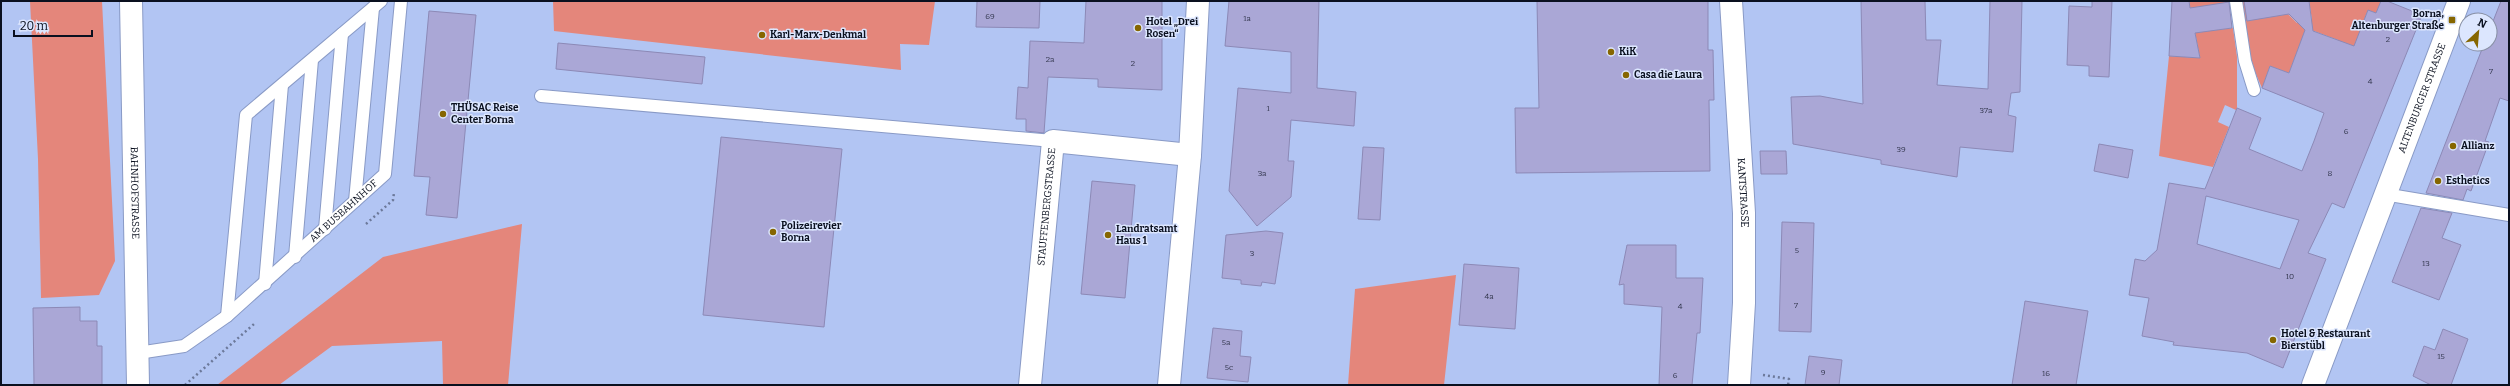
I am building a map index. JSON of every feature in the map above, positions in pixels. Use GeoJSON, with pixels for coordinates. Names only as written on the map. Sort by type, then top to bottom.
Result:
{"type":"FeatureCollection","features":[{"type":"Feature","properties":{"kind":"street","name":"BAHNHOFSTRASSE"},"geometry":{"type":"LineString","coordinates":[[131,1],[138,385]]}},
{"type":"Feature","properties":{"kind":"street"},"geometry":{"type":"LineString","coordinates":[[1168,385],[1190,155],[1198,1]]}},
{"type":"Feature","properties":{"kind":"street","name":"KANTSTRASSE"},"geometry":{"type":"LineString","coordinates":[[1732,1],[1744,213],[1744,303],[1740,378]]}},
{"type":"Feature","properties":{"kind":"street","name":"ALTENBURGER STRASSE"},"geometry":{"type":"LineString","coordinates":[[2313,385],[2384,194],[2459,1]]}},
{"type":"Feature","properties":{"kind":"street","name":"STAUFFENBERGSTRASSE"},"geometry":{"type":"LineString","coordinates":[[1030,385],[1053,141],[1190,155]]}},
{"type":"Feature","properties":{"kind":"lane","name":"AM BUSBAHNHOF"},"geometry":{"type":"LineString","coordinates":[[138,353],[184,346],[227,316],[265,284],[385,174],[401,1]]}},
{"type":"Feature","properties":{"kind":"lane"},"geometry":{"type":"LineString","coordinates":[[2236,1],[2245,61],[2254,90]]}},
{"type":"Feature","properties":{"kind":"lane"},"geometry":{"type":"LineString","coordinates":[[355,202],[377,5]]}},
{"type":"Feature","properties":{"kind":"lane"},"geometry":{"type":"LineString","coordinates":[[227,316],[246,115],[377,5]]}},
{"type":"Feature","properties":{"kind":"lane"},"geometry":{"type":"LineString","coordinates":[[325,229],[342,34]]}},
{"type":"Feature","properties":{"kind":"lane"},"geometry":{"type":"LineString","coordinates":[[295,257],[312,60]]}},
{"type":"Feature","properties":{"kind":"lane"},"geometry":{"type":"LineString","coordinates":[[265,284],[282,85]]}},
{"type":"Feature","properties":{"kind":"lane"},"geometry":{"type":"LineString","coordinates":[[541,96],[1053,141]]}},
{"type":"Feature","properties":{"kind":"lane"},"geometry":{"type":"LineString","coordinates":[[2384,194],[2509,215]]}},
{"type":"Feature","properties":{"kind":"path"},"geometry":{"type":"LineString","coordinates":[[185,385],[254,324]]}},
{"type":"Feature","properties":{"kind":"path"},"geometry":{"type":"LineString","coordinates":[[1740,378],[1788,379],[1788,385]]}},
{"type":"Feature","properties":{"kind":"shaded area"},"geometry":{"type":"Polygon","coordinates":[[[30,1],[102,1],[115,261],[99,295],[41,298],[38,159],[30,1]]]}},
{"type":"Feature","properties":{"kind":"shaded area"},"geometry":{"type":"Polygon","coordinates":[[[553,1],[935,1],[929,45],[900,44],[901,70],[554,31],[553,1]]]}},
{"type":"Feature","properties":{"kind":"shaded area"},"geometry":{"type":"Polygon","coordinates":[[[2189,1],[2229,2],[2213,5],[2216,30],[2233,28],[2237,57],[2237,108],[2236,110],[2225,105],[2218,122],[2229,127],[2213,167],[2159,156],[2169,56],[2200,58],[2189,1]]]}},
{"type":"Feature","properties":{"kind":"shaded area"},"geometry":{"type":"Polygon","coordinates":[[[2242,1],[2287,13],[2297,23],[2312,20],[2309,1],[2381,1],[2376,13],[2368,10],[2361,27],[2361,48],[2330,61],[2338,40],[2306,28],[2289,73],[2270,66],[2262,88],[2252,65],[2242,1]]]}},
{"type":"Feature","properties":{"kind":"shaded area"},"geometry":{"type":"Polygon","coordinates":[[[522,224],[508,385],[443,385],[442,341],[332,346],[279,385],[217,385],[383,257],[522,224]]]}},
{"type":"Feature","properties":{"kind":"shaded area"},"geometry":{"type":"Polygon","coordinates":[[[1456,275],[1444,385],[1348,385],[1355,289],[1456,275]]]}},
{"type":"Feature","properties":{"kind":"building"},"geometry":{"type":"Polygon","coordinates":[[[977,1],[1040,1],[1039,28],[976,27],[977,1]]]}},
{"type":"Feature","properties":{"kind":"building"},"geometry":{"type":"Polygon","coordinates":[[[1086,1],[1162,1],[1162,90],[1098,87],[1098,79],[1048,77],[1044,133],[1026,131],[1026,119],[1016,119],[1018,87],[1028,88],[1030,41],[1084,43],[1086,1]]]}},
{"type":"Feature","properties":{"kind":"building"},"geometry":{"type":"Polygon","coordinates":[[[1229,1],[1319,1],[1317,88],[1356,92],[1354,126],[1291,120],[1288,161],[1294,161],[1291,197],[1257,226],[1229,191],[1238,88],[1291,93],[1291,52],[1225,46],[1229,1]]]}},
{"type":"Feature","properties":{"kind":"building","name":"Casa die Laura"},"geometry":{"type":"Polygon","coordinates":[[[1537,1],[1708,1],[1708,50],[1713,50],[1714,100],[1709,100],[1710,171],[1516,173],[1515,108],[1539,108],[1537,1]]]}},
{"type":"Feature","properties":{"kind":"building"},"geometry":{"type":"Polygon","coordinates":[[[1861,1],[1925,1],[1926,40],[1941,40],[1937,85],[1988,89],[1990,1],[2022,1],[2020,92],[2011,93],[2008,115],[2016,117],[2013,152],[1960,147],[1957,177],[1881,164],[1881,160],[1793,144],[1791,97],[1820,96],[1863,104],[1861,1]]]}},
{"type":"Feature","properties":{"kind":"building"},"geometry":{"type":"Polygon","coordinates":[[[2092,1],[2112,1],[2109,77],[2089,76],[2089,66],[2067,65],[2069,6],[2092,7],[2092,1]]]}},
{"type":"Feature","properties":{"kind":"building"},"geometry":{"type":"Polygon","coordinates":[[[2172,1],[2189,1],[2190,8],[2229,2],[2232,28],[2195,33],[2200,58],[2169,56],[2172,1]]]}},
{"type":"Feature","properties":{"kind":"building"},"geometry":{"type":"Polygon","coordinates":[[[2244,1],[2309,1],[2313,31],[2354,46],[2368,10],[2376,13],[2381,1],[2387,1],[2422,15],[2344,208],[2332,203],[2308,253],[2326,259],[2283,368],[2247,353],[2173,345],[2174,342],[2142,336],[2149,298],[2129,295],[2135,259],[2145,261],[2157,250],[2169,183],[2205,189],[2237,108],[2261,118],[2249,149],[2302,171],[2324,113],[2262,88],[2270,66],[2289,73],[2305,30],[2289,14],[2247,21],[2244,1]],[[2206,196],[2197,244],[2280,269],[2299,220],[2206,196]]]}},
{"type":"Feature","properties":{"kind":"building"},"geometry":{"type":"Polygon","coordinates":[[[2501,1],[2509,1],[2509,101],[2500,98],[2485,141],[2489,142],[2471,191],[2467,189],[2463,200],[2426,193],[2481,52],[2498,52],[2498,12],[2497,12],[2501,1]]]}},
{"type":"Feature","properties":{"kind":"building","name":"THÜSAC Reise Center Borna"},"geometry":{"type":"Polygon","coordinates":[[[429,11],[476,15],[457,218],[426,215],[430,177],[414,176],[429,11]]]}},
{"type":"Feature","properties":{"kind":"building"},"geometry":{"type":"Polygon","coordinates":[[[558,43],[705,57],[702,84],[556,69],[558,43]]]}},
{"type":"Feature","properties":{"kind":"building","name":"Polizeirevier Borna"},"geometry":{"type":"Polygon","coordinates":[[[721,137],[842,149],[824,327],[703,315],[721,137]]]}},
{"type":"Feature","properties":{"kind":"building"},"geometry":{"type":"Polygon","coordinates":[[[2099,144],[2133,150],[2128,178],[2094,171],[2099,144]]]}},
{"type":"Feature","properties":{"kind":"building"},"geometry":{"type":"Polygon","coordinates":[[[1363,147],[1384,148],[1380,220],[1358,219],[1363,147]]]}},
{"type":"Feature","properties":{"kind":"building"},"geometry":{"type":"Polygon","coordinates":[[[1760,151],[1786,151],[1787,174],[1761,174],[1760,151]]]}},
{"type":"Feature","properties":{"kind":"building","name":"Landratsamt Haus 1"},"geometry":{"type":"Polygon","coordinates":[[[1092,181],[1135,185],[1125,298],[1081,294],[1092,181]]]}},
{"type":"Feature","properties":{"kind":"building"},"geometry":{"type":"Polygon","coordinates":[[[2421,208],[2452,213],[2442,238],[2461,245],[2439,300],[2392,282],[2421,208]]]}},
{"type":"Feature","properties":{"kind":"building"},"geometry":{"type":"Polygon","coordinates":[[[1782,222],[1814,223],[1811,332],[1779,331],[1782,222]]]}},
{"type":"Feature","properties":{"kind":"building"},"geometry":{"type":"Polygon","coordinates":[[[1266,231],[1283,233],[1275,284],[1262,282],[1261,286],[1241,284],[1241,280],[1222,278],[1226,235],[1266,231]]]}},
{"type":"Feature","properties":{"kind":"building"},"geometry":{"type":"Polygon","coordinates":[[[1627,245],[1676,245],[1676,278],[1703,278],[1700,333],[1697,333],[1692,385],[1659,385],[1662,307],[1624,304],[1624,284],[1619,285],[1627,245]]]}},
{"type":"Feature","properties":{"kind":"building"},"geometry":{"type":"Polygon","coordinates":[[[1464,264],[1519,268],[1515,329],[1459,325],[1464,264]]]}},
{"type":"Feature","properties":{"kind":"building"},"geometry":{"type":"Polygon","coordinates":[[[2025,301],[2088,311],[2076,385],[2012,385],[2025,301]]]}},
{"type":"Feature","properties":{"kind":"building"},"geometry":{"type":"Polygon","coordinates":[[[80,307],[80,321],[97,321],[97,346],[102,346],[102,385],[34,385],[33,308],[80,307]]]}},
{"type":"Feature","properties":{"kind":"building"},"geometry":{"type":"Polygon","coordinates":[[[1213,328],[1242,331],[1240,356],[1251,357],[1248,382],[1207,378],[1213,328]]]}},
{"type":"Feature","properties":{"kind":"building"},"geometry":{"type":"Polygon","coordinates":[[[2443,329],[2468,339],[2451,385],[2431,385],[2413,376],[2424,346],[2435,350],[2443,329]]]}},
{"type":"Feature","properties":{"kind":"building"},"geometry":{"type":"Polygon","coordinates":[[[1809,356],[1842,360],[1839,385],[1805,385],[1809,356]]]}},
{"type":"Feature","properties":{"kind":"place","name":"Borna, Altenburger Straße"},"geometry":{"type":"Point","coordinates":[2452,20]}},
{"type":"Feature","properties":{"kind":"place","name":"Hotel „Drei Rosen“"},"geometry":{"type":"Point","coordinates":[1138,28]}},
{"type":"Feature","properties":{"kind":"place","name":"Karl-Marx-Denkmal"},"geometry":{"type":"Point","coordinates":[762,35]}},
{"type":"Feature","properties":{"kind":"place","name":"KiK"},"geometry":{"type":"Point","coordinates":[1611,52]}},
{"type":"Feature","properties":{"kind":"place","name":"Casa die Laura"},"geometry":{"type":"Point","coordinates":[1626,75]}},
{"type":"Feature","properties":{"kind":"place","name":"THÜSAC Reise Center Borna"},"geometry":{"type":"Point","coordinates":[443,114]}},
{"type":"Feature","properties":{"kind":"place","name":"Allianz"},"geometry":{"type":"Point","coordinates":[2453,146]}},
{"type":"Feature","properties":{"kind":"place","name":"Esthetics"},"geometry":{"type":"Point","coordinates":[2438,181]}},
{"type":"Feature","properties":{"kind":"place","name":"Polizeirevier Borna"},"geometry":{"type":"Point","coordinates":[773,232]}},
{"type":"Feature","properties":{"kind":"place","name":"Landratsamt Haus 1"},"geometry":{"type":"Point","coordinates":[1108,235]}},
{"type":"Feature","properties":{"kind":"place","name":"Hotel & Restaurant Bierstübl"},"geometry":{"type":"Point","coordinates":[2273,340]}}]}
